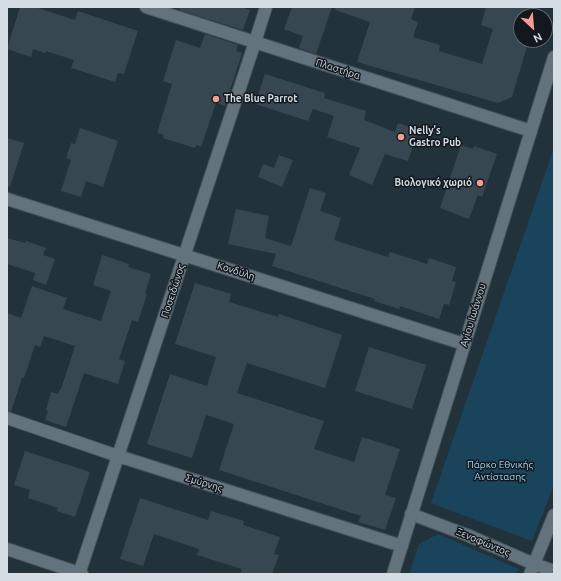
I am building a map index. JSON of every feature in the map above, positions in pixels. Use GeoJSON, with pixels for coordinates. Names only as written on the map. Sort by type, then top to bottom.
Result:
{"type":"FeatureCollection","features":[{"type":"Feature","properties":{"kind":"street","name":"Πλαστήρα"},"geometry":{"type":"LineString","coordinates":[[146,7],[531,131]]}},
{"type":"Feature","properties":{"kind":"street","name":"Ποσειδώνος"},"geometry":{"type":"LineString","coordinates":[[80,574],[266,7]]}},
{"type":"Feature","properties":{"kind":"street","name":"Αγίου Ιωάννου"},"geometry":{"type":"LineString","coordinates":[[393,574],[554,57]]}},
{"type":"Feature","properties":{"kind":"street","name":"Κονδύλη"},"geometry":{"type":"LineString","coordinates":[[7,199],[464,344]]}},
{"type":"Feature","properties":{"kind":"street","name":"Σμύρνης"},"geometry":{"type":"LineString","coordinates":[[7,418],[118,456],[402,546]]}},
{"type":"Feature","properties":{"kind":"street","name":"Ξενοφώντος"},"geometry":{"type":"LineString","coordinates":[[411,514],[467,535],[532,569],[554,571]]}},
{"type":"Feature","properties":{"kind":"street"},"geometry":{"type":"LineString","coordinates":[[532,569],[554,515]]}},
{"type":"Feature","properties":{"kind":"street"},"geometry":{"type":"LineString","coordinates":[[7,550],[80,574]]}},
{"type":"Feature","properties":{"kind":"green space","name":"Πάρκο Εθνικής Αντίστασης"},"geometry":{"type":"Polygon","coordinates":[[[554,148],[554,485],[532,541],[431,503],[554,148]]]}},
{"type":"Feature","properties":{"kind":"green space"},"geometry":{"type":"Polygon","coordinates":[[[438,534],[519,569],[516,574],[409,574],[419,544],[438,534]]]}},
{"type":"Feature","properties":{"kind":"building"},"geometry":{"type":"Polygon","coordinates":[[[20,7],[35,7],[75,20],[78,11],[138,31],[124,74],[118,73],[115,82],[71,68],[74,60],[46,51],[45,53],[33,49],[31,57],[7,49],[20,7]]]}},
{"type":"Feature","properties":{"kind":"building"},"geometry":{"type":"Polygon","coordinates":[[[180,7],[241,7],[250,10],[243,30],[179,10],[180,7]]]}},
{"type":"Feature","properties":{"kind":"building"},"geometry":{"type":"Polygon","coordinates":[[[292,7],[332,7],[316,54],[299,48],[303,36],[284,29],[292,7]]]}},
{"type":"Feature","properties":{"kind":"building"},"geometry":{"type":"Polygon","coordinates":[[[336,7],[415,7],[411,19],[418,22],[413,37],[440,45],[439,51],[482,64],[493,29],[481,25],[486,7],[533,7],[513,8],[513,48],[527,48],[512,97],[498,103],[357,62],[370,22],[335,10],[336,7]]]}},
{"type":"Feature","properties":{"kind":"building"},"geometry":{"type":"Polygon","coordinates":[[[205,34],[238,45],[236,51],[242,53],[225,106],[216,103],[201,147],[196,145],[195,148],[163,138],[164,135],[157,133],[172,84],[163,81],[176,40],[200,48],[205,34]]]}},
{"type":"Feature","properties":{"kind":"building"},"geometry":{"type":"Polygon","coordinates":[[[265,74],[325,93],[324,98],[366,111],[364,120],[395,132],[398,123],[418,130],[408,161],[385,154],[372,185],[349,175],[360,148],[327,137],[334,116],[313,109],[308,121],[255,104],[265,74]]]}},
{"type":"Feature","properties":{"kind":"building"},"geometry":{"type":"Polygon","coordinates":[[[80,128],[118,141],[103,187],[86,181],[81,197],[61,191],[71,160],[66,158],[71,143],[75,144],[80,128]]]}},
{"type":"Feature","properties":{"kind":"building"},"geometry":{"type":"Polygon","coordinates":[[[7,138],[24,143],[10,187],[7,186],[7,138]]]}},
{"type":"Feature","properties":{"kind":"building"},"geometry":{"type":"Polygon","coordinates":[[[461,145],[473,149],[474,146],[497,154],[482,197],[478,195],[469,219],[440,208],[461,145]]]}},
{"type":"Feature","properties":{"kind":"building"},"geometry":{"type":"Polygon","coordinates":[[[279,155],[293,160],[282,187],[258,177],[263,164],[274,168],[279,155]]]}},
{"type":"Feature","properties":{"kind":"building"},"geometry":{"type":"Polygon","coordinates":[[[310,188],[326,193],[320,211],[341,218],[334,240],[388,257],[390,252],[427,264],[429,258],[456,267],[452,281],[456,282],[449,305],[444,304],[439,319],[400,306],[399,309],[374,301],[375,299],[272,266],[276,254],[228,244],[236,209],[269,216],[265,238],[291,246],[310,188]]]}},
{"type":"Feature","properties":{"kind":"building"},"geometry":{"type":"Polygon","coordinates":[[[7,238],[25,243],[26,241],[46,248],[43,255],[55,259],[46,285],[33,280],[35,273],[7,264],[7,238]]]}},
{"type":"Feature","properties":{"kind":"building"},"geometry":{"type":"Polygon","coordinates":[[[102,255],[129,264],[128,267],[151,274],[145,293],[147,294],[138,322],[132,320],[119,359],[125,361],[118,384],[84,373],[66,427],[45,420],[51,392],[58,394],[61,389],[75,346],[44,336],[40,347],[35,345],[11,412],[7,411],[7,313],[21,318],[32,286],[67,298],[63,309],[101,321],[111,291],[93,285],[102,255]]]}},
{"type":"Feature","properties":{"kind":"building"},"geometry":{"type":"Polygon","coordinates":[[[195,283],[231,294],[229,302],[278,317],[279,314],[342,335],[325,388],[247,363],[237,393],[324,421],[314,449],[354,462],[362,437],[400,449],[385,495],[396,498],[385,530],[358,522],[361,516],[219,470],[234,424],[206,415],[192,458],[147,444],[170,374],[207,386],[216,357],[175,344],[195,283]]]}},
{"type":"Feature","properties":{"kind":"building"},"geometry":{"type":"Polygon","coordinates":[[[369,347],[426,365],[412,409],[355,391],[369,347]]]}},
{"type":"Feature","properties":{"kind":"building"},"geometry":{"type":"Polygon","coordinates":[[[25,451],[90,472],[75,517],[57,511],[58,508],[28,498],[30,490],[14,485],[25,451]]]}},
{"type":"Feature","properties":{"kind":"building"},"geometry":{"type":"Polygon","coordinates":[[[140,498],[208,520],[211,511],[244,521],[243,525],[280,537],[274,554],[279,555],[272,574],[240,574],[242,569],[197,555],[199,549],[154,534],[143,566],[120,559],[140,498]]]}},
{"type":"Feature","properties":{"kind":"place","name":"The Blue Parrot"},"geometry":{"type":"Point","coordinates":[216,99]}},
{"type":"Feature","properties":{"kind":"place","name":"Nelly's Gastro Pub"},"geometry":{"type":"Point","coordinates":[401,137]}},
{"type":"Feature","properties":{"kind":"place","name":"Βιολογικό χωριό"},"geometry":{"type":"Point","coordinates":[480,183]}}]}
